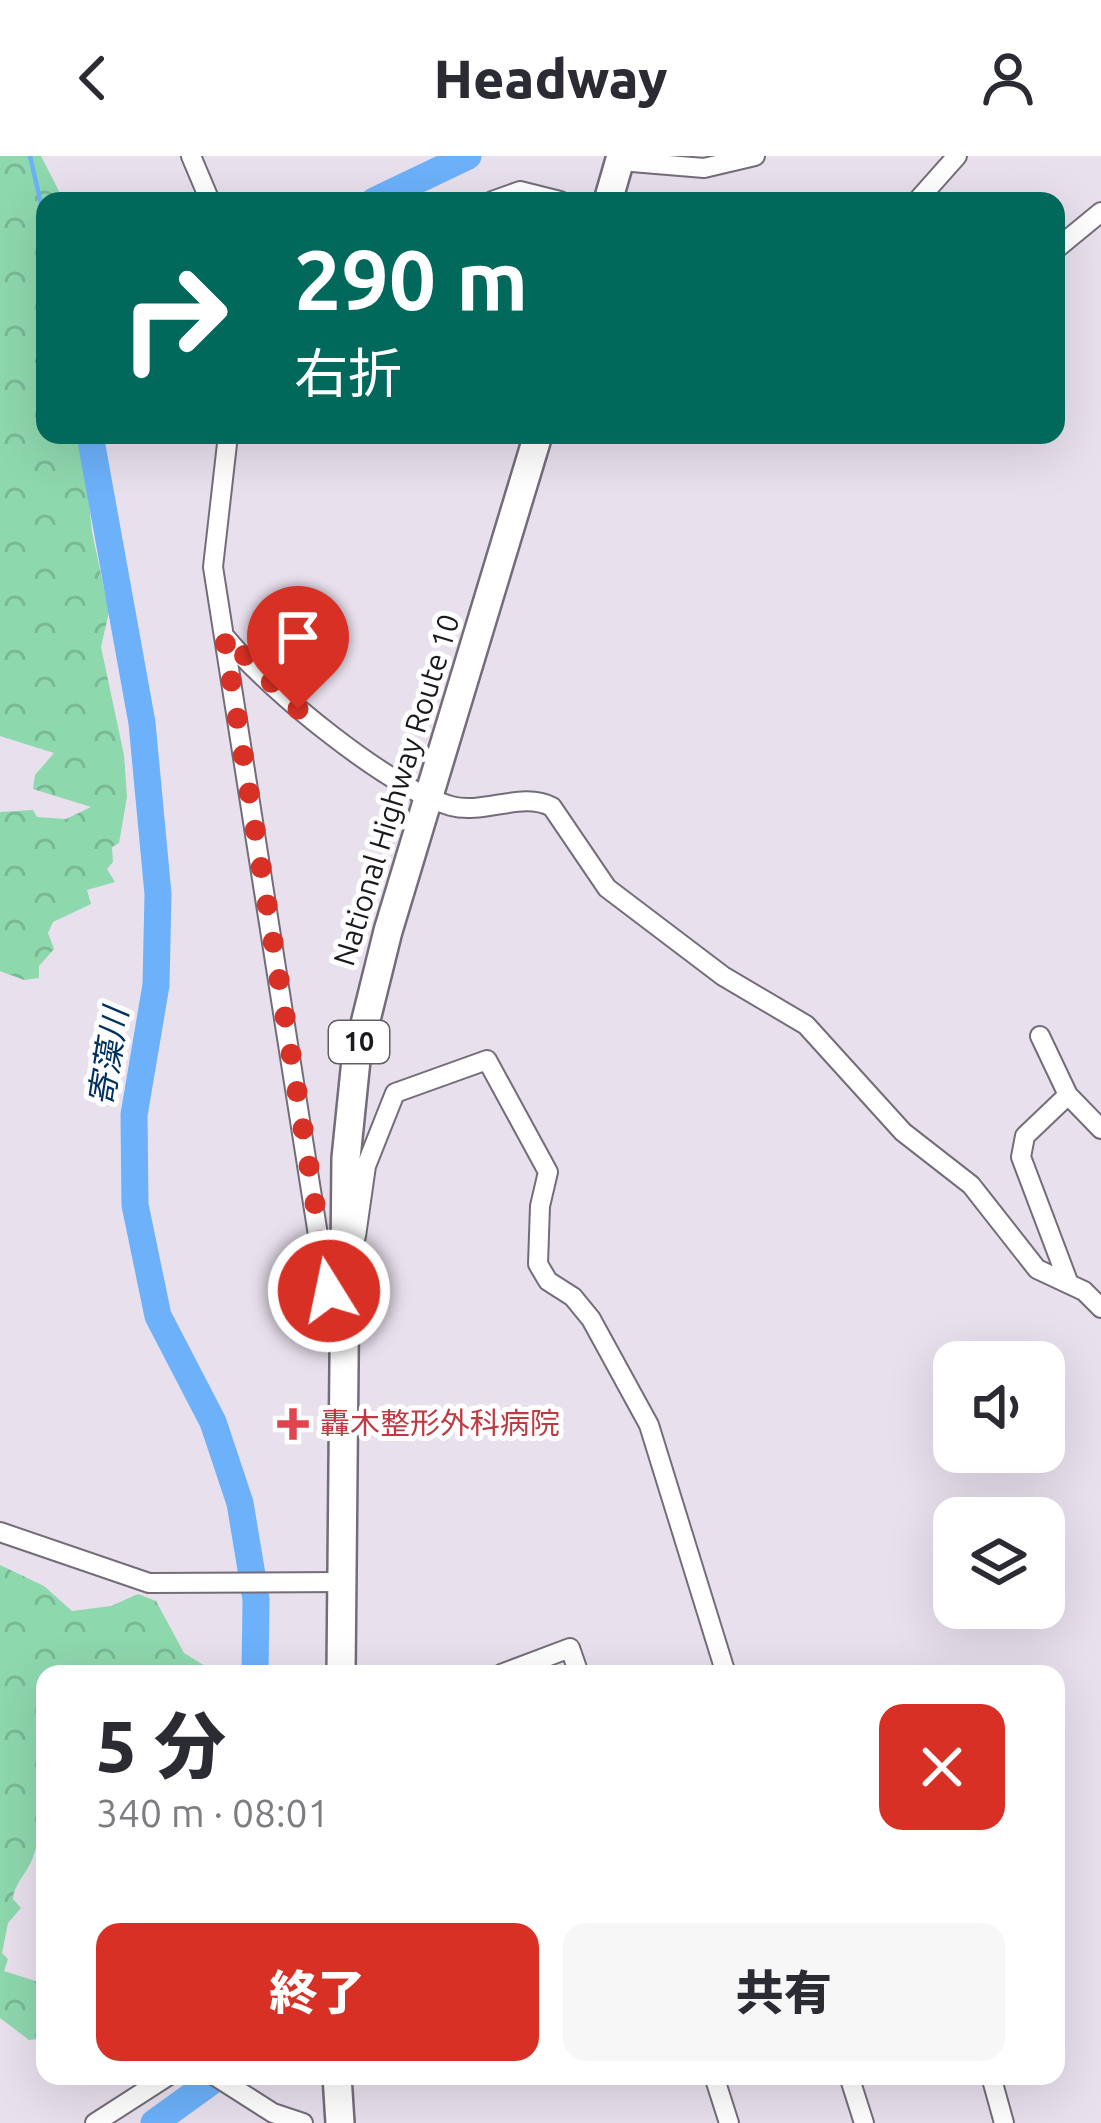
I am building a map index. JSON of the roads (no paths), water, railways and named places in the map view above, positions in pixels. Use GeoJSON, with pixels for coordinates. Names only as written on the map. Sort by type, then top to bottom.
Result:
{"type":"FeatureCollection","features":[{"type":"Feature","properties":{"kind":"highway"},"geometry":{"type":"LineString","coordinates":[[611,192],[621,158]]}},
{"type":"Feature","properties":{"kind":"highway","name":"National Highway Route 10"},"geometry":{"type":"LineString","coordinates":[[341,1665],[346,1158],[356,1060],[535,444]]}},
{"type":"Feature","properties":{"kind":"highway"},"geometry":{"type":"LineString","coordinates":[[338,2085],[340,2123]]}},
{"type":"Feature","properties":{"kind":"street"},"geometry":{"type":"LineString","coordinates":[[191,156],[206,192]]}},
{"type":"Feature","properties":{"kind":"street"},"geometry":{"type":"LineString","coordinates":[[621,158],[704,168],[755,156]]}},
{"type":"Feature","properties":{"kind":"street"},"geometry":{"type":"LineString","coordinates":[[924,192],[957,156]]}},
{"type":"Feature","properties":{"kind":"street"},"geometry":{"type":"LineString","coordinates":[[1065,242],[1101,212]]}},
{"type":"Feature","properties":{"kind":"street"},"geometry":{"type":"LineString","coordinates":[[227,444],[213,537],[224,635],[329,1291],[346,1292],[366,1166],[395,1093],[487,1060],[548,1172],[540,1206],[538,1264],[548,1281],[574,1297],[590,1319],[649,1425],[723,1665]]}},
{"type":"Feature","properties":{"kind":"street"},"geometry":{"type":"LineString","coordinates":[[224,635],[298,709],[430,798],[471,809],[531,801],[553,807],[607,887],[724,976],[806,1025],[903,1132],[971,1185],[1037,1269],[1101,1308]]}},
{"type":"Feature","properties":{"kind":"street"},"geometry":{"type":"LineString","coordinates":[[1040,1036],[1068,1095],[1101,1129]]}},
{"type":"Feature","properties":{"kind":"street"},"geometry":{"type":"LineString","coordinates":[[1068,1095],[1025,1136],[1021,1157],[1069,1285]]}},
{"type":"Feature","properties":{"kind":"street"},"geometry":{"type":"LineString","coordinates":[[0,1532],[79,1556],[121,1577],[344,1582]]}},
{"type":"Feature","properties":{"kind":"street"},"geometry":{"type":"LineString","coordinates":[[525,1665],[570,1648],[576,1665]]}},
{"type":"Feature","properties":{"kind":"street"},"geometry":{"type":"LineString","coordinates":[[94,2123],[154,2085]]}},
{"type":"Feature","properties":{"kind":"street"},"geometry":{"type":"LineString","coordinates":[[228,2085],[304,2123]]}},
{"type":"Feature","properties":{"kind":"street"},"geometry":{"type":"LineString","coordinates":[[717,2085],[730,2123]]}},
{"type":"Feature","properties":{"kind":"street"},"geometry":{"type":"LineString","coordinates":[[852,2085],[864,2123]]}},
{"type":"Feature","properties":{"kind":"street"},"geometry":{"type":"LineString","coordinates":[[993,2085],[1004,2123]]}},
{"type":"Feature","properties":{"kind":"waterway"},"geometry":{"type":"LineString","coordinates":[[30,156],[38,192]]}},
{"type":"Feature","properties":{"kind":"waterway"},"geometry":{"type":"LineString","coordinates":[[393,192],[468,156]]}},
{"type":"Feature","properties":{"kind":"waterway","name":"寄藻川"},"geometry":{"type":"LineString","coordinates":[[92,444],[142,723],[158,894],[156,985],[134,1115],[135,1205],[158,1316],[213,1422],[240,1503],[256,1599],[255,1665]]}},
{"type":"Feature","properties":{"kind":"waterway","name":"寄藻川"},"geometry":{"type":"LineString","coordinates":[[154,2123],[207,2085]]}},
{"type":"Feature","properties":{"kind":"place","name":"轟木整形外科病院"},"geometry":{"type":"Point","coordinates":[293,1424]}}]}
